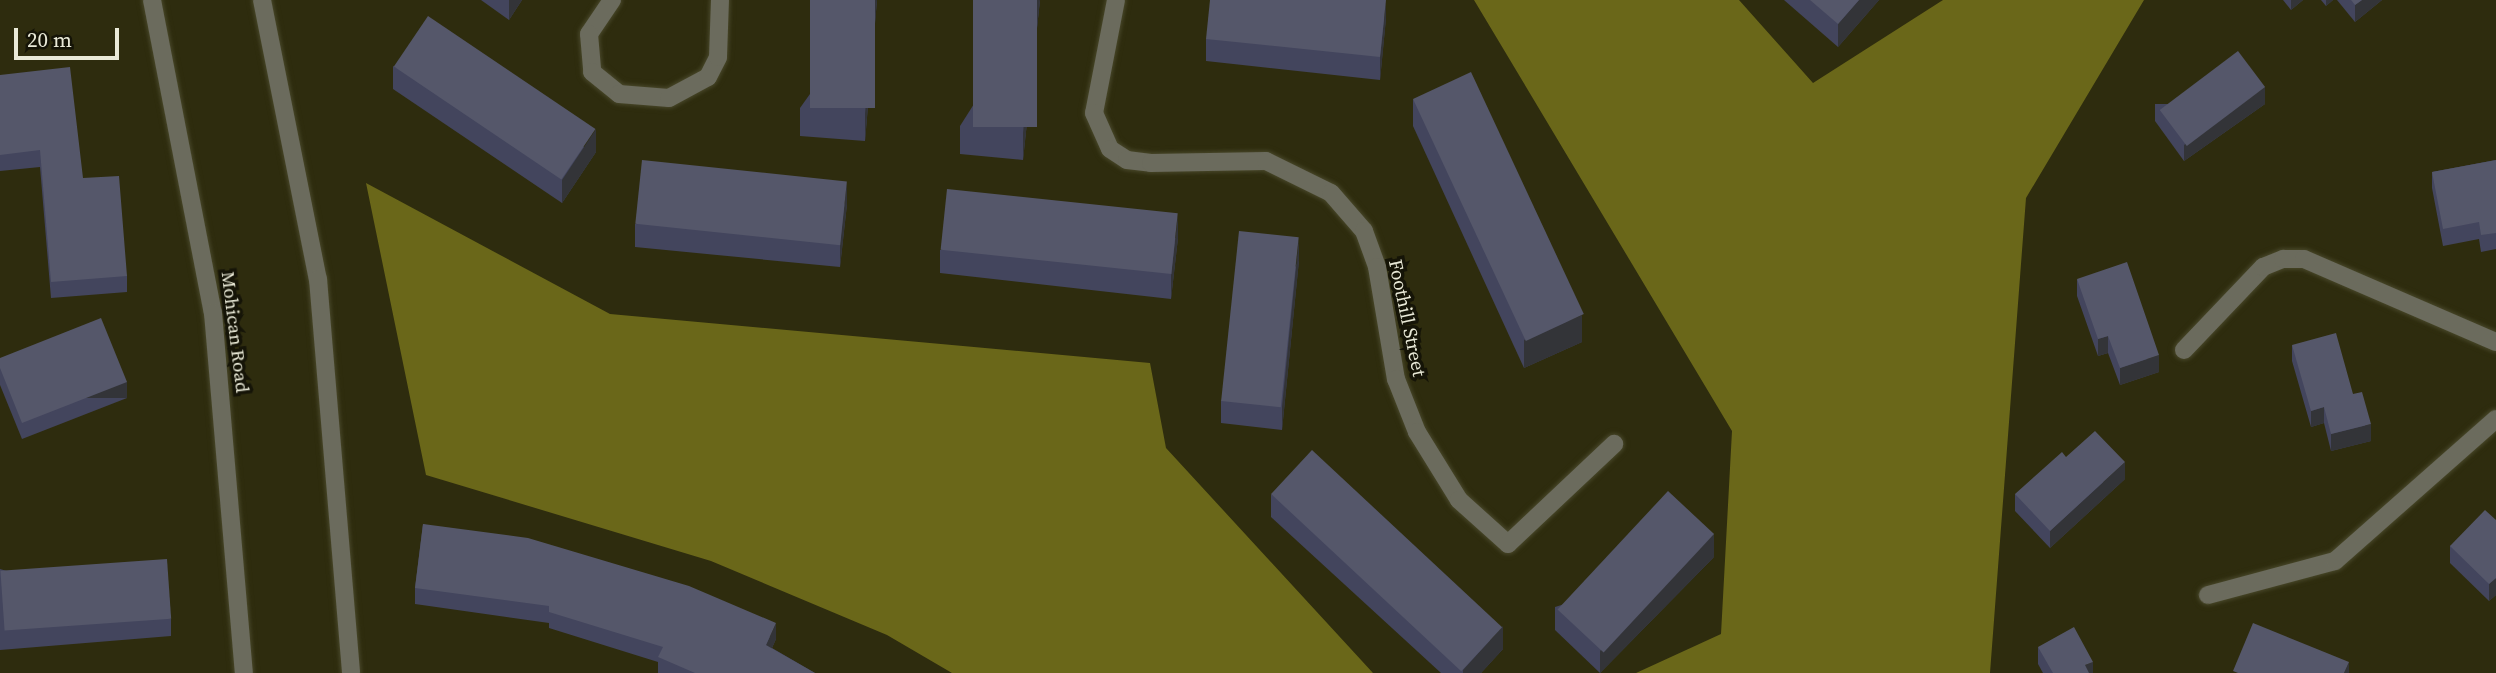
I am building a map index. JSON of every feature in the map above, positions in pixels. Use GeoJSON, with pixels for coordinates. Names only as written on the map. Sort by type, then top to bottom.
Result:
{"type":"FeatureCollection","features":[{"type":"Feature","properties":{"kind":"street","name":"Mohican Road"},"geometry":{"type":"LineString","coordinates":[[152,0],[213,313],[243,673]]}},
{"type":"Feature","properties":{"kind":"street"},"geometry":{"type":"LineString","coordinates":[[262,0],[318,279],[351,673]]}},
{"type":"Feature","properties":{"kind":"street"},"geometry":{"type":"LineString","coordinates":[[612,0],[589,34],[592,72],[619,94],[669,98],[691,91],[713,66],[720,0]]}},
{"type":"Feature","properties":{"kind":"street","name":"Foothill Street"},"geometry":{"type":"LineString","coordinates":[[1116,0],[1094,113],[1110,149],[1127,160],[1151,163],[1266,161],[1300,173],[1351,213],[1377,267],[1391,358],[1417,432],[1459,500],[1508,544],[1614,444]]}},
{"type":"Feature","properties":{"kind":"street"},"geometry":{"type":"LineString","coordinates":[[2184,350],[2263,267],[2283,259],[2304,260],[2496,342]]}},
{"type":"Feature","properties":{"kind":"street"},"geometry":{"type":"LineString","coordinates":[[2208,595],[2335,561],[2496,419]]}},
{"type":"Feature","properties":{"kind":"shaded area"},"geometry":{"type":"Polygon","coordinates":[[[1474,0],[1739,0],[1813,83],[1943,0],[2144,0],[2026,198],[1990,673],[1636,673],[1721,634],[1732,431],[1474,0]]]}},
{"type":"Feature","properties":{"kind":"shaded area"},"geometry":{"type":"Polygon","coordinates":[[[366,183],[610,314],[1150,363],[1166,448],[1373,673],[952,673],[887,635],[711,561],[426,475],[366,183]]]}},
{"type":"Feature","properties":{"kind":"building"},"geometry":{"type":"Polygon","coordinates":[[[810,0],[875,0],[875,108],[810,108],[810,0]]]}},
{"type":"Feature","properties":{"kind":"building"},"geometry":{"type":"Polygon","coordinates":[[[973,0],[1037,0],[1037,127],[973,127],[973,0]]]}},
{"type":"Feature","properties":{"kind":"building"},"geometry":{"type":"Polygon","coordinates":[[[1210,0],[1386,0],[1380,57],[1206,39],[1210,0]]]}},
{"type":"Feature","properties":{"kind":"building"},"geometry":{"type":"Polygon","coordinates":[[[1810,0],[1859,0],[1838,24],[1810,0]]]}},
{"type":"Feature","properties":{"kind":"building"},"geometry":{"type":"Polygon","coordinates":[[[428,16],[595,129],[561,180],[394,67],[428,16]]]}},
{"type":"Feature","properties":{"kind":"building"},"geometry":{"type":"Polygon","coordinates":[[[2238,51],[2265,87],[2187,146],[2160,110],[2238,51]]]}},
{"type":"Feature","properties":{"kind":"building"},"geometry":{"type":"Polygon","coordinates":[[[70,67],[83,178],[119,176],[127,276],[51,282],[40,150],[0,155],[0,75],[70,67]]]}},
{"type":"Feature","properties":{"kind":"building"},"geometry":{"type":"Polygon","coordinates":[[[1471,72],[1584,314],[1526,341],[1413,99],[1471,72]]]}},
{"type":"Feature","properties":{"kind":"building"},"geometry":{"type":"Polygon","coordinates":[[[642,160],[847,182],[840,245],[635,224],[642,160]]]}},
{"type":"Feature","properties":{"kind":"building"},"geometry":{"type":"Polygon","coordinates":[[[2496,160],[2496,233],[2481,235],[2479,222],[2443,229],[2432,172],[2496,160]]]}},
{"type":"Feature","properties":{"kind":"building"},"geometry":{"type":"Polygon","coordinates":[[[947,189],[1178,213],[1171,274],[941,250],[947,189]]]}},
{"type":"Feature","properties":{"kind":"building"},"geometry":{"type":"Polygon","coordinates":[[[1239,231],[1299,237],[1281,407],[1221,401],[1239,231]]]}},
{"type":"Feature","properties":{"kind":"building"},"geometry":{"type":"Polygon","coordinates":[[[2127,262],[2159,355],[2120,368],[2108,336],[2098,339],[2077,279],[2127,262]]]}},
{"type":"Feature","properties":{"kind":"building"},"geometry":{"type":"Polygon","coordinates":[[[101,318],[127,382],[22,423],[0,368],[0,358],[101,318]]]}},
{"type":"Feature","properties":{"kind":"building"},"geometry":{"type":"Polygon","coordinates":[[[2336,333],[2353,394],[2362,392],[2371,424],[2331,434],[2324,407],[2311,411],[2292,345],[2336,333]]]}},
{"type":"Feature","properties":{"kind":"building"},"geometry":{"type":"Polygon","coordinates":[[[2095,431],[2125,462],[2050,531],[2015,494],[2062,452],[2066,457],[2095,431]]]}},
{"type":"Feature","properties":{"kind":"building"},"geometry":{"type":"Polygon","coordinates":[[[1312,450],[1502,627],[1461,671],[1271,494],[1312,450]]]}},
{"type":"Feature","properties":{"kind":"building"},"geometry":{"type":"Polygon","coordinates":[[[1668,491],[1714,534],[1604,652],[1558,609],[1668,491]]]}},
{"type":"Feature","properties":{"kind":"building"},"geometry":{"type":"Polygon","coordinates":[[[2485,510],[2496,520],[2496,578],[2489,584],[2450,546],[2485,510]]]}},
{"type":"Feature","properties":{"kind":"building"},"geometry":{"type":"Polygon","coordinates":[[[423,524],[528,538],[689,586],[776,623],[766,645],[815,673],[695,673],[658,657],[663,647],[549,612],[549,606],[415,588],[423,524]]]}},
{"type":"Feature","properties":{"kind":"building"},"geometry":{"type":"Polygon","coordinates":[[[167,559],[171,619],[5,631],[0,571],[167,559]]]}},
{"type":"Feature","properties":{"kind":"building"},"geometry":{"type":"Polygon","coordinates":[[[2253,623],[2349,662],[2344,673],[2233,671],[2253,623]]]}},
{"type":"Feature","properties":{"kind":"building"},"geometry":{"type":"Polygon","coordinates":[[[2074,627],[2093,662],[2085,665],[2089,673],[2053,673],[2038,647],[2074,627]]]}}]}
